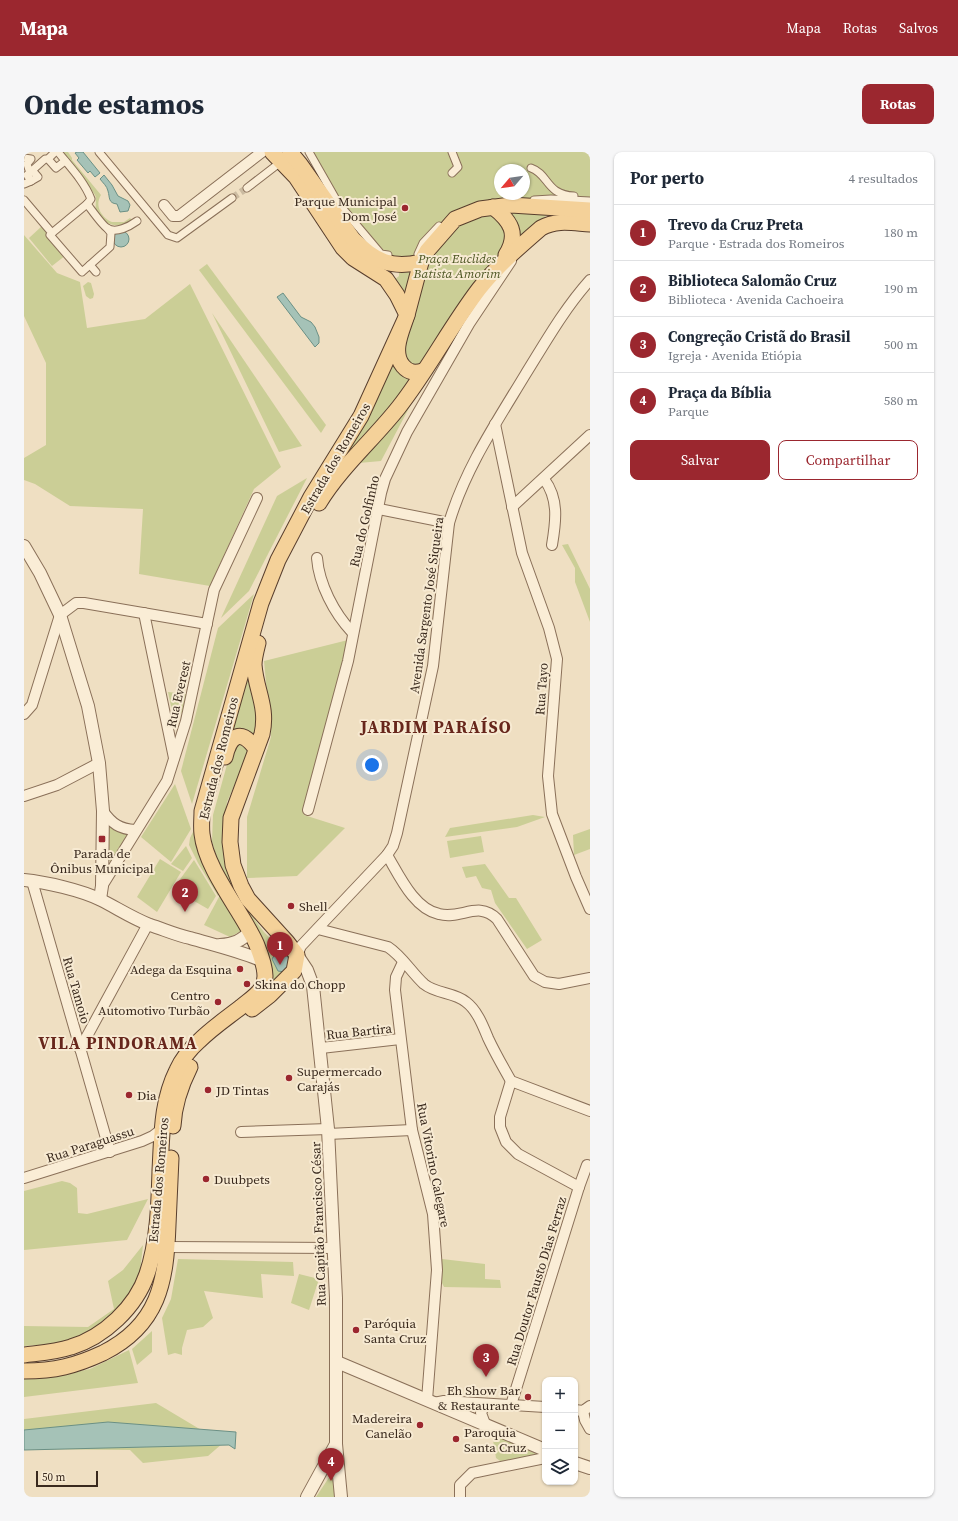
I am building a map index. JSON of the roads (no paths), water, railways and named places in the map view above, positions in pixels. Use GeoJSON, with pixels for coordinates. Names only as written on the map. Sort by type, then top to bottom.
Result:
{"type":"FeatureCollection","features":[{"type":"Feature","properties":{"kind":"main road"},"geometry":{"type":"LineString","coordinates":[[281,155],[300,164],[353,239],[377,260],[398,265],[411,265],[421,262]]}},
{"type":"Feature","properties":{"kind":"main road"},"geometry":{"type":"LineString","coordinates":[[281,155],[302,184],[343,248],[353,258],[386,280],[397,295],[407,315],[398,346],[398,356],[407,370],[414,373],[423,372]]}},
{"type":"Feature","properties":{"kind":"main road","name":"Estrada dos Romeiros"},"geometry":{"type":"LineString","coordinates":[[24,1355],[54,1352],[72,1347],[88,1340],[103,1331],[116,1320],[130,1305],[140,1290],[147,1275],[152,1255],[157,1222],[162,1129],[165,1104],[170,1084],[185,1056],[197,1042],[254,997],[262,988],[265,975],[262,962],[251,931],[224,888],[211,862],[202,836],[202,811],[261,603],[278,560],[311,497],[361,416],[407,315],[421,262],[427,251],[456,219],[480,209],[511,205],[590,210]]}},
{"type":"Feature","properties":{"kind":"main road"},"geometry":{"type":"LineString","coordinates":[[493,207],[508,221],[514,238],[512,247],[502,263]]}},
{"type":"Feature","properties":{"kind":"main road","name":"Estrada dos Romeiros"},"geometry":{"type":"LineString","coordinates":[[24,1371],[72,1366],[111,1349],[124,1340],[141,1324],[154,1307],[161,1289],[166,1266],[173,1115],[178,1092],[189,1068],[202,1051],[270,995],[294,971],[297,955],[248,899],[233,865],[230,842],[231,818],[264,724],[264,709],[254,667],[255,656],[271,600],[311,516],[327,490],[344,468],[397,410],[479,289],[502,263],[548,224],[556,222],[590,224]]}},
{"type":"Feature","properties":{"kind":"main road"},"geometry":{"type":"LineString","coordinates":[[386,280],[392,276],[398,265]]}},
{"type":"Feature","properties":{"kind":"main road"},"geometry":{"type":"LineString","coordinates":[[211,862],[209,825],[210,810],[228,745],[232,739],[238,737],[246,739],[256,749]]}},
{"type":"Feature","properties":{"kind":"street"},"geometry":{"type":"LineString","coordinates":[[31,171],[56,152],[80,177],[92,199],[52,233]]}},
{"type":"Feature","properties":{"kind":"street"},"geometry":{"type":"LineString","coordinates":[[99,152],[168,235],[177,238],[232,198]]}},
{"type":"Feature","properties":{"kind":"street"},"geometry":{"type":"LineString","coordinates":[[164,205],[173,216],[179,216],[262,152]]}},
{"type":"Feature","properties":{"kind":"street"},"geometry":{"type":"LineString","coordinates":[[309,152],[338,203],[381,254],[407,260],[418,255],[423,243],[452,214],[479,203],[551,199],[590,201]]}},
{"type":"Feature","properties":{"kind":"street"},"geometry":{"type":"LineString","coordinates":[[452,152],[458,168],[452,173]]}},
{"type":"Feature","properties":{"kind":"street"},"geometry":{"type":"LineString","coordinates":[[247,188],[281,155]]}},
{"type":"Feature","properties":{"kind":"street"},"geometry":{"type":"LineString","coordinates":[[24,158],[31,158],[27,164],[31,171],[38,177],[24,184]]}},
{"type":"Feature","properties":{"kind":"street"},"geometry":{"type":"LineString","coordinates":[[48,159],[56,168],[65,161]]}},
{"type":"Feature","properties":{"kind":"street"},"geometry":{"type":"LineString","coordinates":[[531,168],[538,170],[547,182],[559,193],[569,196],[590,197]]}},
{"type":"Feature","properties":{"kind":"street"},"geometry":{"type":"LineString","coordinates":[[24,200],[52,233],[50,235],[82,272],[110,247],[111,233],[87,204]]}},
{"type":"Feature","properties":{"kind":"street"},"geometry":{"type":"LineString","coordinates":[[107,228],[113,230],[125,228],[137,221]]}},
{"type":"Feature","properties":{"kind":"street","name":"Rua do Golfinho"},"geometry":{"type":"LineString","coordinates":[[308,810],[348,660],[352,632],[385,479],[407,432],[469,324],[523,244]]}},
{"type":"Feature","properties":{"kind":"street"},"geometry":{"type":"LineString","coordinates":[[90,265],[96,272]]}},
{"type":"Feature","properties":{"kind":"street","name":"Avenida Sargento José Siqueira"},"geometry":{"type":"LineString","coordinates":[[297,955],[301,946],[387,855],[393,846],[433,666],[449,523],[454,507],[479,451],[495,424],[560,319],[590,280]]}},
{"type":"Feature","properties":{"kind":"street","name":"Rua Tayo"},"geometry":{"type":"LineString","coordinates":[[495,424],[522,553],[549,628],[557,659],[548,776],[552,814],[590,909]]}},
{"type":"Feature","properties":{"kind":"street"},"geometry":{"type":"LineString","coordinates":[[512,507],[590,436]]}},
{"type":"Feature","properties":{"kind":"street"},"geometry":{"type":"LineString","coordinates":[[544,479],[551,488],[555,512],[555,527],[552,545]]}},
{"type":"Feature","properties":{"kind":"street","name":"Rua Everest"},"geometry":{"type":"LineString","coordinates":[[102,886],[135,830],[167,781],[186,721],[214,590],[257,498]]}},
{"type":"Feature","properties":{"kind":"street"},"geometry":{"type":"LineString","coordinates":[[379,509],[449,523]]}},
{"type":"Feature","properties":{"kind":"street"},"geometry":{"type":"LineString","coordinates":[[24,546],[40,574],[60,615],[88,706],[99,763],[103,811],[102,886],[100,899]]}},
{"type":"Feature","properties":{"kind":"street"},"geometry":{"type":"LineString","coordinates":[[317,558],[318,566],[330,602],[342,622],[352,632]]}},
{"type":"Feature","properties":{"kind":"street"},"geometry":{"type":"LineString","coordinates":[[24,714],[32,705],[60,615],[76,603],[84,603],[207,624]]}},
{"type":"Feature","properties":{"kind":"street"},"geometry":{"type":"LineString","coordinates":[[144,613],[174,760]]}},
{"type":"Feature","properties":{"kind":"street"},"geometry":{"type":"LineString","coordinates":[[24,796],[57,785],[99,763]]}},
{"type":"Feature","properties":{"kind":"street"},"geometry":{"type":"LineString","coordinates":[[103,811],[110,821],[117,826],[124,829],[135,830]]}},
{"type":"Feature","properties":{"kind":"street"},"geometry":{"type":"LineString","coordinates":[[387,855],[403,883],[415,900],[426,909],[438,914],[449,915],[481,910],[491,913],[497,919],[534,976],[546,982],[559,984],[590,978]]}},
{"type":"Feature","properties":{"kind":"street"},"geometry":{"type":"LineString","coordinates":[[28,881],[100,899],[126,914],[148,924],[262,962]]}},
{"type":"Feature","properties":{"kind":"street","name":"Rua Tamoio"},"geometry":{"type":"LineString","coordinates":[[28,881],[110,1152]]}},
{"type":"Feature","properties":{"kind":"street"},"geometry":{"type":"LineString","coordinates":[[80,1049],[148,924]]}},
{"type":"Feature","properties":{"kind":"street"},"geometry":{"type":"LineString","coordinates":[[318,929],[388,947],[396,952],[403,962],[430,987],[461,998],[467,1003],[483,1025],[511,1081],[590,1111]]}},
{"type":"Feature","properties":{"kind":"street"},"geometry":{"type":"LineString","coordinates":[[217,946],[239,942],[251,931]]}},
{"type":"Feature","properties":{"kind":"street","name":"Rua Capitão Francisco César"},"geometry":{"type":"LineString","coordinates":[[297,955],[307,970],[313,986],[321,1048],[328,1132],[334,1248],[337,1362],[336,1444],[341,1497]]}},
{"type":"Feature","properties":{"kind":"street","name":"Rua Vitorino Calegare"},"geometry":{"type":"LineString","coordinates":[[403,962],[396,977],[395,990],[400,1039],[412,1130],[433,1214],[437,1270],[430,1402]]}},
{"type":"Feature","properties":{"kind":"street","name":"Rua Bartira"},"geometry":{"type":"LineString","coordinates":[[321,1048],[400,1039]]}},
{"type":"Feature","properties":{"kind":"street"},"geometry":{"type":"LineString","coordinates":[[511,1081],[500,1117],[500,1127],[506,1142],[518,1154],[579,1187]]}},
{"type":"Feature","properties":{"kind":"street","name":"Rua Paraguassu"},"geometry":{"type":"LineString","coordinates":[[24,1177],[110,1152],[153,1136],[162,1129]]}},
{"type":"Feature","properties":{"kind":"street"},"geometry":{"type":"LineString","coordinates":[[241,1132],[412,1130]]}},
{"type":"Feature","properties":{"kind":"street","name":"Rua Doutor Fausto Dias Ferraz"},"geometry":{"type":"LineString","coordinates":[[511,1405],[587,1165]]}},
{"type":"Feature","properties":{"kind":"street"},"geometry":{"type":"LineString","coordinates":[[168,1248],[334,1248]]}},
{"type":"Feature","properties":{"kind":"street"},"geometry":{"type":"LineString","coordinates":[[337,1362],[543,1449]]}},
{"type":"Feature","properties":{"kind":"street"},"geometry":{"type":"LineString","coordinates":[[430,1402],[444,1401],[542,1407]]}},
{"type":"Feature","properties":{"kind":"street"},"geometry":{"type":"LineString","coordinates":[[485,1404],[481,1413],[485,1424]]}},
{"type":"Feature","properties":{"kind":"street"},"geometry":{"type":"LineString","coordinates":[[583,1409],[585,1420],[590,1429]]}},
{"type":"Feature","properties":{"kind":"street"},"geometry":{"type":"LineString","coordinates":[[307,1497],[336,1444]]}},
{"type":"Feature","properties":{"kind":"street"},"geometry":{"type":"LineString","coordinates":[[460,1497],[460,1485],[472,1473],[542,1459]]}},
{"type":"Feature","properties":{"kind":"street"},"geometry":{"type":"LineString","coordinates":[[578,1463],[590,1468]]}},
{"type":"Feature","properties":{"kind":"tunnel"},"geometry":{"type":"LineString","coordinates":[[232,198],[247,188]]}},
{"type":"Feature","properties":{"kind":"place","name":"Parque Municipal Dom José"},"geometry":{"type":"Point","coordinates":[405,208]}},
{"type":"Feature","properties":{"kind":"place","name":"Parada de Ônibus Municipal"},"geometry":{"type":"Point","coordinates":[102,839]}},
{"type":"Feature","properties":{"kind":"place","name":"Shell"},"geometry":{"type":"Point","coordinates":[291,906]}},
{"type":"Feature","properties":{"kind":"place","name":"Biblioteca Salomão Cruz"},"geometry":{"type":"Point","coordinates":[185,912]}},
{"type":"Feature","properties":{"kind":"place","name":"Trevo da Cruz Preta"},"geometry":{"type":"Point","coordinates":[280,965]}},
{"type":"Feature","properties":{"kind":"place","name":"Adega da Esquina"},"geometry":{"type":"Point","coordinates":[240,969]}},
{"type":"Feature","properties":{"kind":"place","name":"Skina do Chopp"},"geometry":{"type":"Point","coordinates":[247,984]}},
{"type":"Feature","properties":{"kind":"place","name":"Centro Automotivo Turbão"},"geometry":{"type":"Point","coordinates":[218,1002]}},
{"type":"Feature","properties":{"kind":"place","name":"Supermercado Carajás"},"geometry":{"type":"Point","coordinates":[289,1078]}},
{"type":"Feature","properties":{"kind":"place","name":"JD Tintas"},"geometry":{"type":"Point","coordinates":[208,1090]}},
{"type":"Feature","properties":{"kind":"place","name":"Dia"},"geometry":{"type":"Point","coordinates":[129,1095]}},
{"type":"Feature","properties":{"kind":"place","name":"Duubpets"},"geometry":{"type":"Point","coordinates":[206,1179]}},
{"type":"Feature","properties":{"kind":"place","name":"Paróquia Santa Cruz"},"geometry":{"type":"Point","coordinates":[356,1330]}},
{"type":"Feature","properties":{"kind":"place","name":"Congreção Cristã do Brasil"},"geometry":{"type":"Point","coordinates":[486,1377]}},
{"type":"Feature","properties":{"kind":"place","name":"Eh Show Bar & Restaurante"},"geometry":{"type":"Point","coordinates":[528,1397]}},
{"type":"Feature","properties":{"kind":"place","name":"Madereira Canelão"},"geometry":{"type":"Point","coordinates":[420,1425]}},
{"type":"Feature","properties":{"kind":"place","name":"Paroquia Santa Cruz"},"geometry":{"type":"Point","coordinates":[456,1439]}},
{"type":"Feature","properties":{"kind":"place","name":"Praça da Bíblia"},"geometry":{"type":"Point","coordinates":[331,1481]}},
{"type":"Feature","properties":{"kind":"district","name":"JARDIM PARAÍSO"},"geometry":{"type":"Point","coordinates":[436,727]}},
{"type":"Feature","properties":{"kind":"district","name":"VILA PINDORAMA"},"geometry":{"type":"Point","coordinates":[118,1043]}},
{"type":"Feature","properties":{"kind":"park label","name":"Praça Euclides Batista Amorim"},"geometry":{"type":"Point","coordinates":[457,266]}}]}
